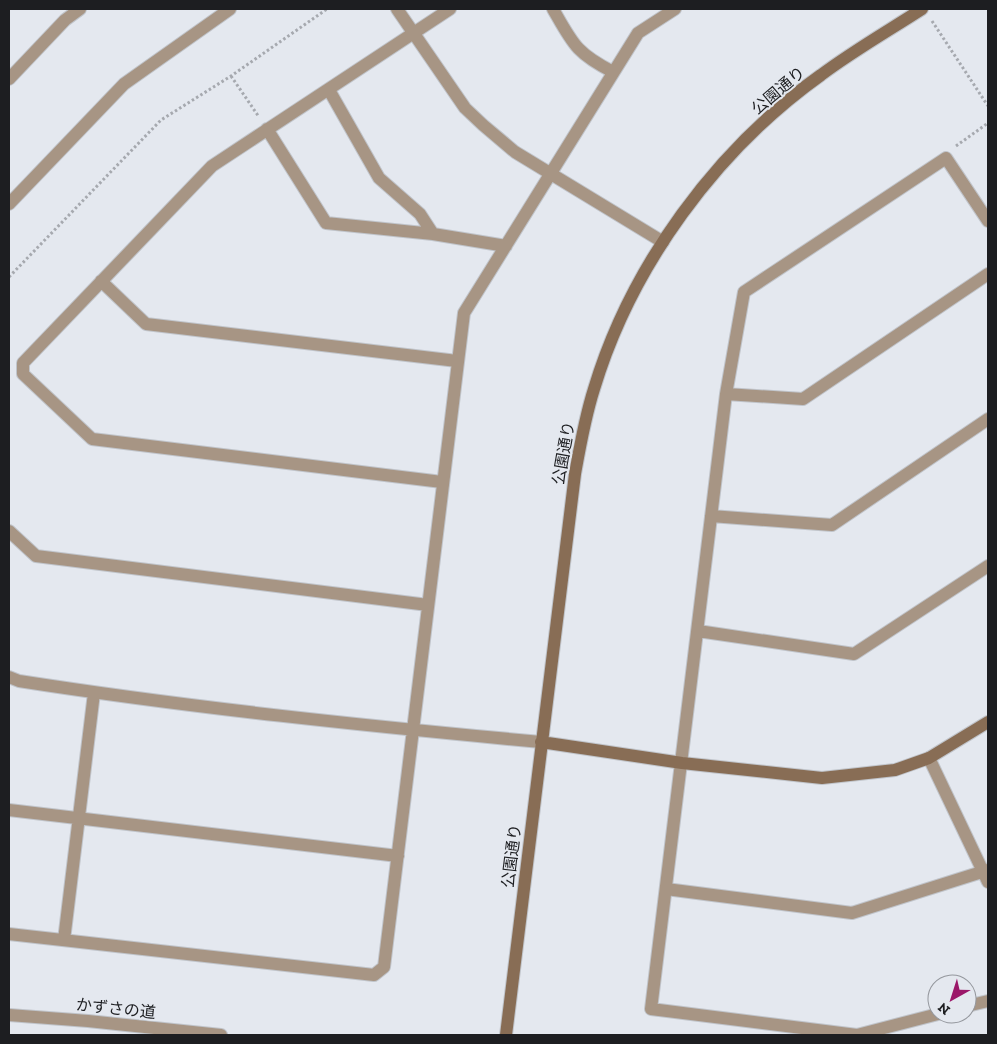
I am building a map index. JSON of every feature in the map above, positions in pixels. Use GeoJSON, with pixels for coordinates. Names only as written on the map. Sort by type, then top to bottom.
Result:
{"type":"FeatureCollection","features":[{"type":"Feature","properties":{"kind":"street"},"geometry":{"type":"LineString","coordinates":[[9,79],[65,20],[80,9]]}},
{"type":"Feature","properties":{"kind":"street"},"geometry":{"type":"LineString","coordinates":[[9,204],[124,84],[230,9]]}},
{"type":"Feature","properties":{"kind":"street"},"geometry":{"type":"LineString","coordinates":[[397,9],[465,108],[515,152],[663,242]]}},
{"type":"Feature","properties":{"kind":"street"},"geometry":{"type":"LineString","coordinates":[[442,482],[92,438],[23,374],[23,363],[212,166],[450,9]]}},
{"type":"Feature","properties":{"kind":"street"},"geometry":{"type":"LineString","coordinates":[[553,9],[574,45],[588,59],[613,72]]}},
{"type":"Feature","properties":{"kind":"street"},"geometry":{"type":"LineString","coordinates":[[9,934],[374,975],[384,967],[464,313],[638,33],[675,9]]}},
{"type":"Feature","properties":{"kind":"street","name":"公園通り"},"geometry":{"type":"LineString","coordinates":[[506,1035],[575,474],[594,388],[616,330],[636,287],[663,242],[704,186],[737,148],[773,114],[820,75],[925,13]]}},
{"type":"Feature","properties":{"kind":"street"},"geometry":{"type":"LineString","coordinates":[[329,90],[379,178],[420,214],[433,234]]}},
{"type":"Feature","properties":{"kind":"street"},"geometry":{"type":"LineString","coordinates":[[267,129],[326,223],[433,234],[506,246]]}},
{"type":"Feature","properties":{"kind":"street"},"geometry":{"type":"LineString","coordinates":[[927,1017],[856,1035],[651,1009],[726,394],[744,292],[946,158],[988,221]]}},
{"type":"Feature","properties":{"kind":"street"},"geometry":{"type":"LineString","coordinates":[[726,394],[803,399],[988,274]]}},
{"type":"Feature","properties":{"kind":"street"},"geometry":{"type":"LineString","coordinates":[[101,281],[146,324],[457,361]]}},
{"type":"Feature","properties":{"kind":"street"},"geometry":{"type":"LineString","coordinates":[[711,516],[832,525],[988,419]]}},
{"type":"Feature","properties":{"kind":"street"},"geometry":{"type":"LineString","coordinates":[[9,531],[36,556],[428,605]]}},
{"type":"Feature","properties":{"kind":"street"},"geometry":{"type":"LineString","coordinates":[[698,631],[854,654],[988,566]]}},
{"type":"Feature","properties":{"kind":"street"},"geometry":{"type":"LineString","coordinates":[[9,677],[19,681],[94,693],[414,731],[541,742],[682,763],[822,778],[895,770],[929,758],[988,722]]}},
{"type":"Feature","properties":{"kind":"street"},"geometry":{"type":"LineString","coordinates":[[64,940],[94,693]]}},
{"type":"Feature","properties":{"kind":"street"},"geometry":{"type":"LineString","coordinates":[[666,888],[852,913],[987,875],[929,758]]}},
{"type":"Feature","properties":{"kind":"street"},"geometry":{"type":"LineString","coordinates":[[9,810],[398,856]]}},
{"type":"Feature","properties":{"kind":"street","name":"かずさの道"},"geometry":{"type":"LineString","coordinates":[[9,1015],[221,1035]]}},
{"type":"Feature","properties":{"kind":"path"},"geometry":{"type":"LineString","coordinates":[[9,277],[161,120],[231,76],[327,9]]}},
{"type":"Feature","properties":{"kind":"path"},"geometry":{"type":"LineString","coordinates":[[925,13],[988,106]]}},
{"type":"Feature","properties":{"kind":"path"},"geometry":{"type":"LineString","coordinates":[[231,76],[267,129]]}},
{"type":"Feature","properties":{"kind":"path"},"geometry":{"type":"LineString","coordinates":[[946,158],[949,150],[988,124]]}}]}
